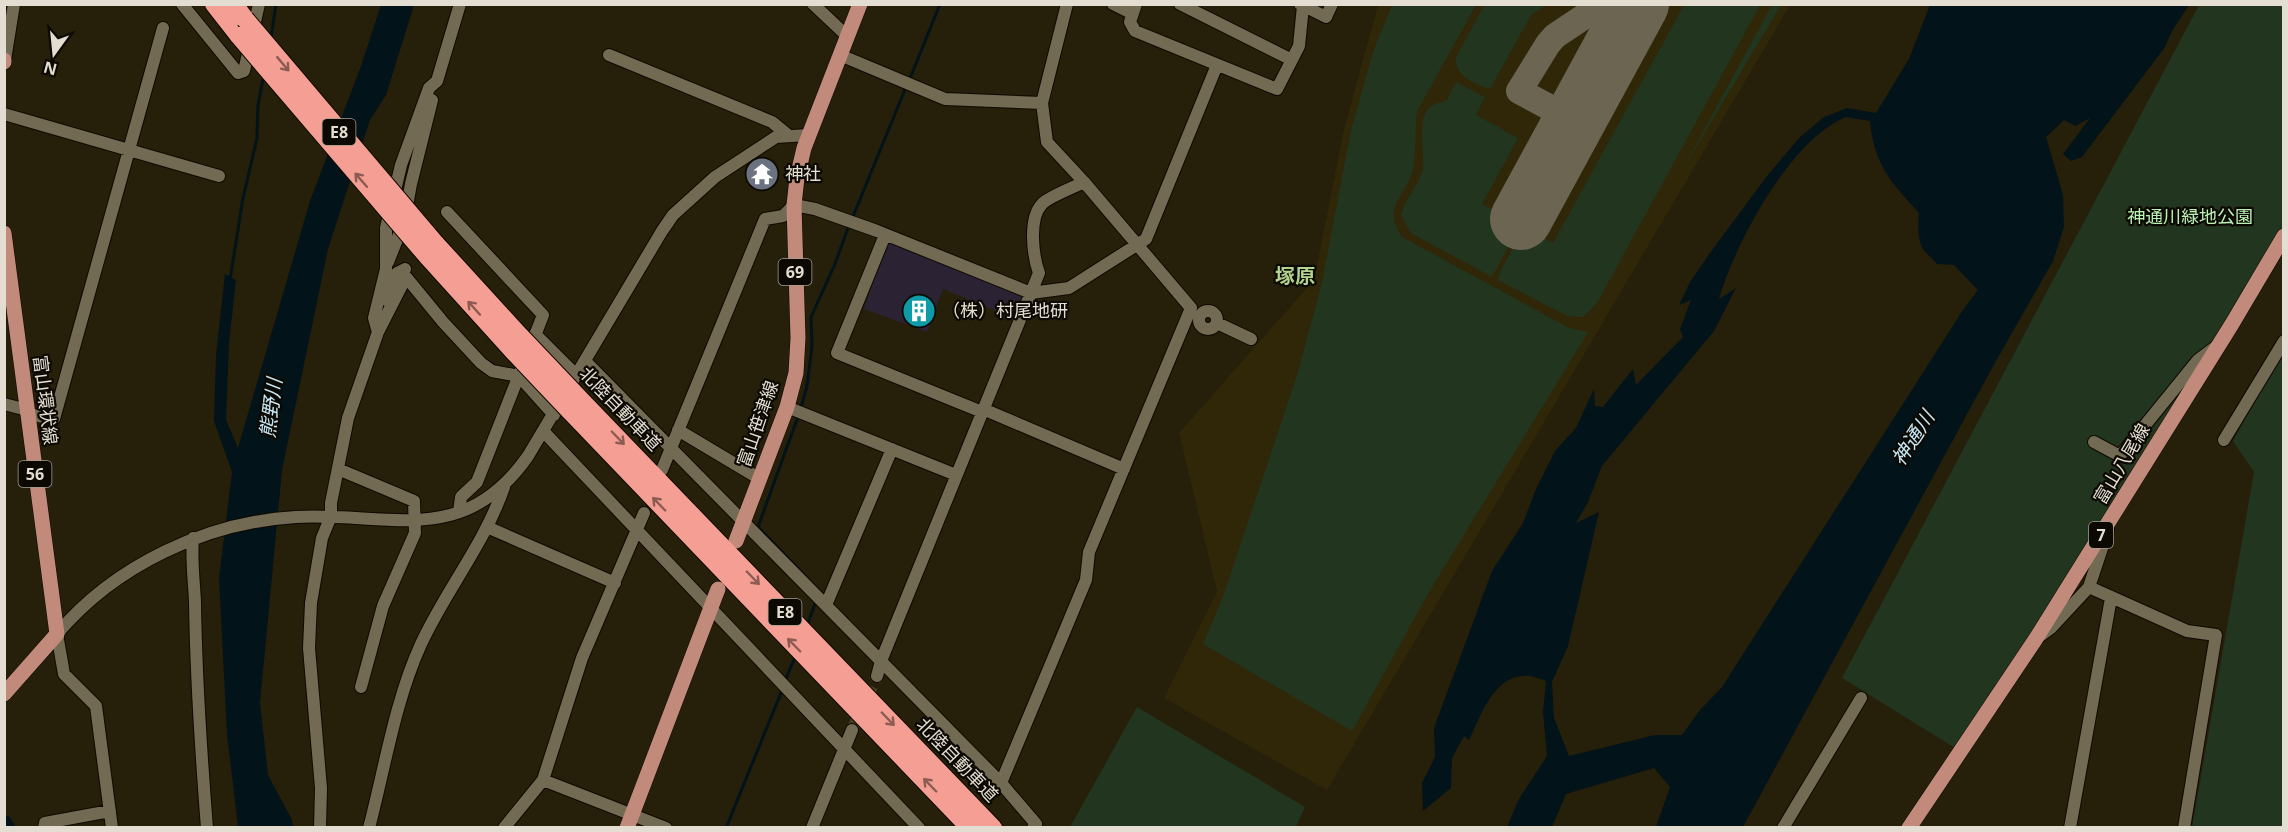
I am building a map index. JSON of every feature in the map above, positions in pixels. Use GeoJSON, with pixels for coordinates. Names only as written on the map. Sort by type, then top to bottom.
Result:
{"type":"FeatureCollection","features":[{"type":"Feature","properties":{"kind":"highway","name":"北陸自動車道"},"geometry":{"type":"LineString","coordinates":[[214,4],[242,27],[431,249],[523,340],[566,407],[970,828]]}},
{"type":"Feature","properties":{"kind":"highway","name":"北陸自動車道"},"geometry":{"type":"LineString","coordinates":[[234,4],[242,27]]}},
{"type":"Feature","properties":{"kind":"highway","name":"北陸自動車道"},"geometry":{"type":"LineString","coordinates":[[566,407],[993,828]]}},
{"type":"Feature","properties":{"kind":"main road","name":"富山笹津線"},"geometry":{"type":"LineString","coordinates":[[736,541],[787,407],[795,373],[798,338],[794,205],[797,178],[808,135],[860,4]]}},
{"type":"Feature","properties":{"kind":"main road","name":"富山環状線"},"geometry":{"type":"LineString","coordinates":[[4,234],[57,634]]}},
{"type":"Feature","properties":{"kind":"main road","name":"富山八尾線"},"geometry":{"type":"LineString","coordinates":[[1909,828],[2035,640],[2283,236]]}},
{"type":"Feature","properties":{"kind":"main road"},"geometry":{"type":"LineString","coordinates":[[629,821],[718,589]]}},
{"type":"Feature","properties":{"kind":"main road"},"geometry":{"type":"LineString","coordinates":[[4,694],[57,634]]}},
{"type":"Feature","properties":{"kind":"street"},"geometry":{"type":"LineString","coordinates":[[5,60],[14,4]]}},
{"type":"Feature","properties":{"kind":"street"},"geometry":{"type":"LineString","coordinates":[[182,4],[238,73],[244,71],[259,4]]}},
{"type":"Feature","properties":{"kind":"street"},"geometry":{"type":"LineString","coordinates":[[378,332],[374,318],[386,269],[386,228],[400,165],[429,88],[437,81],[460,4]]}},
{"type":"Feature","properties":{"kind":"street"},"geometry":{"type":"LineString","coordinates":[[813,4],[847,36]]}},
{"type":"Feature","properties":{"kind":"street"},"geometry":{"type":"LineString","coordinates":[[1067,4],[1042,103],[1047,142],[1139,246],[1191,308],[1203,328],[1210,329],[1217,323],[1251,339]]}},
{"type":"Feature","properties":{"kind":"street"},"geometry":{"type":"LineString","coordinates":[[1113,4],[1133,9],[1130,22],[1135,31],[1276,89],[1299,46],[1302,5],[1326,17],[1332,4]]}},
{"type":"Feature","properties":{"kind":"street"},"geometry":{"type":"LineString","coordinates":[[1179,4],[1292,60]]}},
{"type":"Feature","properties":{"kind":"street"},"geometry":{"type":"LineString","coordinates":[[4,404],[54,419],[163,28]]}},
{"type":"Feature","properties":{"kind":"street"},"geometry":{"type":"LineString","coordinates":[[609,55],[772,122],[789,136]]}},
{"type":"Feature","properties":{"kind":"street"},"geometry":{"type":"LineString","coordinates":[[840,55],[945,99],[1042,103]]}},
{"type":"Feature","properties":{"kind":"street"},"geometry":{"type":"LineString","coordinates":[[662,470],[765,219],[783,216],[794,205],[815,209],[1031,293],[1069,288],[1139,246],[1146,239],[1217,65]]}},
{"type":"Feature","properties":{"kind":"street"},"geometry":{"type":"LineString","coordinates":[[4,114],[219,176]]}},
{"type":"Feature","properties":{"kind":"street"},"geometry":{"type":"LineString","coordinates":[[112,828],[96,706],[64,674],[57,634],[110,586],[152,559],[195,537],[265,520],[328,516],[414,521],[443,517],[470,508],[504,487],[514,477],[544,432],[566,407],[576,375],[662,231],[674,215],[715,177],[776,137],[808,135]]}},
{"type":"Feature","properties":{"kind":"street"},"geometry":{"type":"LineString","coordinates":[[877,676],[880,661],[1039,273],[1033,253],[1036,215],[1043,204],[1084,182]]}},
{"type":"Feature","properties":{"kind":"street"},"geometry":{"type":"LineString","coordinates":[[447,212],[543,315],[523,340],[519,376],[477,482],[461,497],[459,512]]}},
{"type":"Feature","properties":{"kind":"street"},"geometry":{"type":"LineString","coordinates":[[885,235],[837,353],[1124,469]]}},
{"type":"Feature","properties":{"kind":"street"},"geometry":{"type":"LineString","coordinates":[[391,305],[387,295],[398,273],[405,268]]}},
{"type":"Feature","properties":{"kind":"street"},"geometry":{"type":"LineString","coordinates":[[320,828],[321,788],[309,648],[311,603],[322,538],[348,418],[378,332],[406,277],[481,363],[492,371],[519,376],[566,407]]}},
{"type":"Feature","properties":{"kind":"street"},"geometry":{"type":"LineString","coordinates":[[1001,783],[1086,580],[1089,552],[1194,314]]}},
{"type":"Feature","properties":{"kind":"street"},"geometry":{"type":"LineString","coordinates":[[523,340],[576,375]]}},
{"type":"Feature","properties":{"kind":"street"},"geometry":{"type":"LineString","coordinates":[[2224,440],[2283,341]]}},
{"type":"Feature","properties":{"kind":"street"},"geometry":{"type":"LineString","coordinates":[[2094,442],[2120,456],[2198,360],[2217,346]]}},
{"type":"Feature","properties":{"kind":"street"},"geometry":{"type":"LineString","coordinates":[[585,361],[1001,783],[1036,824],[1033,828]]}},
{"type":"Feature","properties":{"kind":"street"},"geometry":{"type":"LineString","coordinates":[[787,407],[956,475]]}},
{"type":"Feature","properties":{"kind":"street"},"geometry":{"type":"LineString","coordinates":[[678,430],[760,479]]}},
{"type":"Feature","properties":{"kind":"street"},"geometry":{"type":"LineString","coordinates":[[544,432],[919,828]]}},
{"type":"Feature","properties":{"kind":"street"},"geometry":{"type":"LineString","coordinates":[[826,605],[892,449]]}},
{"type":"Feature","properties":{"kind":"street"},"geometry":{"type":"LineString","coordinates":[[338,470],[414,501],[415,533],[383,606],[361,687]]}},
{"type":"Feature","properties":{"kind":"street"},"geometry":{"type":"LineString","coordinates":[[369,828],[408,674],[442,602],[487,526],[504,487]]}},
{"type":"Feature","properties":{"kind":"street"},"geometry":{"type":"LineString","coordinates":[[504,828],[543,780],[582,658],[644,513]]}},
{"type":"Feature","properties":{"kind":"street"},"geometry":{"type":"LineString","coordinates":[[2035,640],[2051,628],[2090,587],[2112,518]]}},
{"type":"Feature","properties":{"kind":"street"},"geometry":{"type":"LineString","coordinates":[[487,526],[615,583]]}},
{"type":"Feature","properties":{"kind":"street"},"geometry":{"type":"LineString","coordinates":[[195,537],[191,562],[194,581],[196,680],[207,828]]}},
{"type":"Feature","properties":{"kind":"street"},"geometry":{"type":"LineString","coordinates":[[2090,587],[2187,631],[2216,635],[2184,828]]}},
{"type":"Feature","properties":{"kind":"street"},"geometry":{"type":"LineString","coordinates":[[2070,828],[2111,598]]}},
{"type":"Feature","properties":{"kind":"street"},"geometry":{"type":"LineString","coordinates":[[1783,828],[1861,698]]}},
{"type":"Feature","properties":{"kind":"street"},"geometry":{"type":"LineString","coordinates":[[812,828],[852,730]]}},
{"type":"Feature","properties":{"kind":"street"},"geometry":{"type":"LineString","coordinates":[[543,780],[629,821],[666,828]]}},
{"type":"Feature","properties":{"kind":"street"},"geometry":{"type":"LineString","coordinates":[[44,828],[45,823],[110,811]]}},
{"type":"Feature","properties":{"kind":"shaded area"},"geometry":{"type":"Polygon","coordinates":[[[1378,5],[1790,5],[1327,790],[1164,698],[1217,591],[1179,433],[1314,280],[1344,129],[1378,5]]]}},
{"type":"Feature","properties":{"kind":"shaded area"},"geometry":{"type":"Polygon","coordinates":[[[887,242],[1025,295],[1015,319],[943,289],[927,332],[864,309],[887,242]]]}},
{"type":"Feature","properties":{"kind":"green space"},"geometry":{"type":"Polygon","coordinates":[[[1485,4],[1546,5],[1531,15],[1490,89],[1467,78],[1456,64],[1456,57],[1485,4]]]}},
{"type":"Feature","properties":{"kind":"green space"},"geometry":{"type":"Polygon","coordinates":[[[1392,5],[1476,5],[1417,111],[1412,173],[1395,207],[1396,226],[1402,237],[1569,328],[1588,332],[1429,592],[1352,731],[1203,644],[1224,594],[1298,372],[1322,282],[1351,130],[1373,52],[1392,5]]]}},
{"type":"Feature","properties":{"kind":"green space"},"geometry":{"type":"Polygon","coordinates":[[[1684,5],[1760,5],[1597,303],[1583,317],[1567,316],[1498,280],[1500,272],[1524,227],[1553,243],[1684,5]]]}},
{"type":"Feature","properties":{"kind":"green space"},"geometry":{"type":"Polygon","coordinates":[[[1772,5],[1781,5],[1680,174],[1772,5]]]}},
{"type":"Feature","properties":{"kind":"green space","name":"神通川緑地公園"},"geometry":{"type":"Polygon","coordinates":[[[2199,5],[2283,5],[2283,236],[2137,474],[1955,748],[1842,678],[2199,5]]]}},
{"type":"Feature","properties":{"kind":"green space"},"geometry":{"type":"Polygon","coordinates":[[[1456,82],[1485,97],[1476,115],[1518,138],[1482,204],[1520,224],[1492,277],[1411,233],[1401,215],[1423,168],[1422,125],[1424,117],[1433,105],[1447,100],[1456,82]]]}},
{"type":"Feature","properties":{"kind":"green space"},"geometry":{"type":"Polygon","coordinates":[[[2283,350],[2283,827],[2192,828],[2254,472],[2233,441],[2283,350]]]}},
{"type":"Feature","properties":{"kind":"green space"},"geometry":{"type":"Polygon","coordinates":[[[1137,707],[1305,807],[1296,827],[1070,827],[1137,707]]]}},
{"type":"Feature","properties":{"kind":"water","name":"熊野川"},"geometry":{"type":"Polygon","coordinates":[[[381,5],[414,5],[386,95],[370,120],[328,249],[282,470],[260,703],[268,775],[292,820],[293,827],[238,827],[227,734],[219,578],[232,472],[214,421],[216,355],[225,274],[236,280],[229,342],[226,420],[238,448],[310,201],[361,66],[381,5]]]}},
{"type":"Feature","properties":{"kind":"water","name":"神通川"},"geometry":{"type":"Polygon","coordinates":[[[1930,5],[2189,5],[2172,31],[2165,47],[2082,157],[2071,161],[2063,154],[2090,118],[2075,126],[2064,120],[2046,137],[2063,195],[2064,227],[2053,261],[1992,368],[1743,827],[1656,827],[1670,787],[1654,768],[1566,794],[1552,827],[1507,827],[1519,799],[1547,756],[1543,712],[1546,681],[1527,676],[1513,678],[1496,690],[1483,710],[1469,740],[1464,736],[1452,758],[1451,788],[1423,811],[1422,783],[1435,757],[1434,728],[1492,571],[1523,523],[1536,489],[1555,451],[1576,428],[1594,389],[1595,406],[1603,407],[1633,369],[1636,385],[1683,337],[1680,329],[1691,300],[1679,305],[1690,282],[1767,176],[1799,138],[1824,117],[1847,108],[1876,113],[1909,59],[1930,5]],[[1846,117],[1825,129],[1785,170],[1751,223],[1738,250],[1719,299],[1736,288],[1714,331],[1602,466],[1588,502],[1576,523],[1599,512],[1568,646],[1552,682],[1554,718],[1569,756],[1655,735],[1682,735],[1700,710],[1722,687],[1978,290],[1954,265],[1937,264],[1923,249],[1918,227],[1919,213],[1892,182],[1880,161],[1875,150],[1870,121],[1846,117]]]}},
{"type":"Feature","properties":{"kind":"waterway"},"geometry":{"type":"LineString","coordinates":[[271,38],[276,4]]}},
{"type":"Feature","properties":{"kind":"waterway"},"geometry":{"type":"LineString","coordinates":[[909,81],[940,4]]}},
{"type":"Feature","properties":{"kind":"waterway"},"geometry":{"type":"LineString","coordinates":[[230,280],[243,198],[257,138],[258,105],[264,74]]}},
{"type":"Feature","properties":{"kind":"waterway"},"geometry":{"type":"LineString","coordinates":[[852,219],[906,87]]}},
{"type":"Feature","properties":{"kind":"waterway"},"geometry":{"type":"LineString","coordinates":[[801,408],[807,386],[812,346],[811,317],[835,264],[849,225]]}},
{"type":"Feature","properties":{"kind":"waterway"},"geometry":{"type":"LineString","coordinates":[[799,414],[758,527],[808,579]]}},
{"type":"Feature","properties":{"kind":"waterway"},"geometry":{"type":"LineString","coordinates":[[807,626],[816,601]]}},
{"type":"Feature","properties":{"kind":"waterway"},"geometry":{"type":"LineString","coordinates":[[785,681],[795,657]]}},
{"type":"Feature","properties":{"kind":"waterway"},"geometry":{"type":"LineString","coordinates":[[726,828],[783,688]]}},
{"type":"Feature","properties":{"kind":"waterway"},"geometry":{"type":"LineString","coordinates":[[4,823],[7,828]]}},
{"type":"Feature","properties":{"kind":"taxiway"},"geometry":{"type":"LineString","coordinates":[[1575,121],[1519,91],[1555,36],[1603,4]]}},
{"type":"Feature","properties":{"kind":"runway"},"geometry":{"type":"LineString","coordinates":[[1521,219],[1638,4]]}},
{"type":"Feature","properties":{"kind":"tunnel"},"geometry":{"type":"LineString","coordinates":[[852,730],[877,676]]}},
{"type":"Feature","properties":{"kind":"place","name":"神社"},"geometry":{"type":"Point","coordinates":[762,174]}},
{"type":"Feature","properties":{"kind":"place","name":"（株）村尾地研"},"geometry":{"type":"Point","coordinates":[919,311]}},
{"type":"Feature","properties":{"kind":"district","name":"塚原"},"geometry":{"type":"Point","coordinates":[1295,276]}}]}
